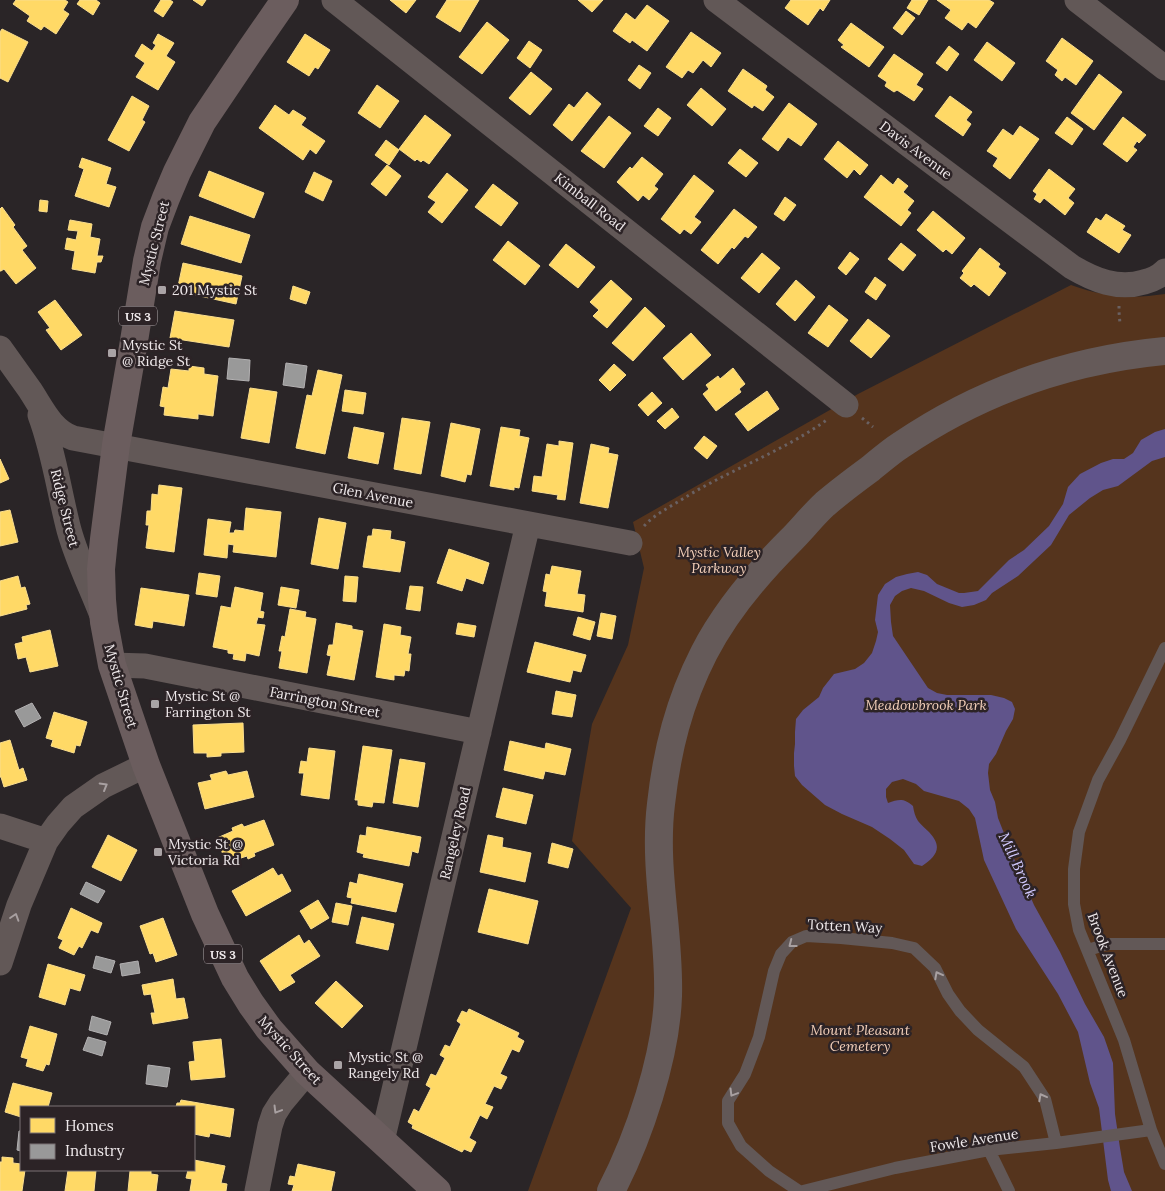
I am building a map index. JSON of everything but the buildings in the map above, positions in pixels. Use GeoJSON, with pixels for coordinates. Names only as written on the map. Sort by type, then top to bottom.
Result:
{"type":"FeatureCollection","features":[{"type":"Feature","properties":{"kind":"highway","name":"Mystic Street"},"geometry":{"type":"LineString","coordinates":[[285,0],[243,59],[202,122],[184,156],[156,227],[147,261],[116,445],[101,570],[104,622],[112,665],[146,765],[205,914],[235,978],[269,1029],[307,1072],[437,1191]]}},
{"type":"Feature","properties":{"kind":"main road"},"geometry":{"type":"LineString","coordinates":[[611,1191],[629,1152],[644,1112],[657,1069],[664,1029],[668,998],[667,964],[658,839],[660,807],[670,747],[681,708],[692,679],[705,651],[723,620],[752,582],[825,505],[900,445],[978,400],[1020,383],[1058,370],[1114,357],[1165,351]]}},
{"type":"Feature","properties":{"kind":"street","name":"Kimball Road"},"geometry":{"type":"LineString","coordinates":[[334,0],[846,405]]}},
{"type":"Feature","properties":{"kind":"street","name":"Davis Avenue"},"geometry":{"type":"LineString","coordinates":[[716,0],[1072,267],[1106,283],[1122,286],[1151,280],[1165,271]]}},
{"type":"Feature","properties":{"kind":"street"},"geometry":{"type":"LineString","coordinates":[[1077,0],[1165,68]]}},
{"type":"Feature","properties":{"kind":"street","name":"Ridge Street"},"geometry":{"type":"LineString","coordinates":[[0,348],[57,429],[73,438],[116,445]]}},
{"type":"Feature","properties":{"kind":"street","name":"Ridge Street"},"geometry":{"type":"LineString","coordinates":[[31,392],[51,449],[77,558],[104,622]]}},
{"type":"Feature","properties":{"kind":"street","name":"Glen Avenue"},"geometry":{"type":"LineString","coordinates":[[116,445],[630,543]]}},
{"type":"Feature","properties":{"kind":"street","name":"Rangeley Road"},"geometry":{"type":"LineString","coordinates":[[382,1141],[528,524]]}},
{"type":"Feature","properties":{"kind":"street","name":"Farrington Street"},"geometry":{"type":"LineString","coordinates":[[112,665],[145,666],[479,732]]}},
{"type":"Feature","properties":{"kind":"street"},"geometry":{"type":"LineString","coordinates":[[0,963],[19,905],[46,841],[58,824],[73,807],[103,786],[146,765]]}},
{"type":"Feature","properties":{"kind":"street"},"geometry":{"type":"LineString","coordinates":[[0,826],[46,841]]}},
{"type":"Feature","properties":{"kind":"street"},"geometry":{"type":"LineString","coordinates":[[257,1191],[274,1114],[307,1072]]}},
{"type":"Feature","properties":{"kind":"lane","name":"Brook Avenue"},"geometry":{"type":"LineString","coordinates":[[1165,648],[1120,740],[1098,780],[1079,832],[1074,869],[1074,904],[1079,930],[1124,1040],[1151,1130],[1165,1164]]}},
{"type":"Feature","properties":{"kind":"lane","name":"Totten Way"},"geometry":{"type":"LineString","coordinates":[[798,1191],[769,1172],[741,1146],[728,1123],[728,1101],[745,1074],[759,1037],[774,970],[781,954],[792,942],[806,936],[892,943],[914,948],[936,968],[948,994],[960,1011],[978,1030],[1024,1067],[1045,1099],[1056,1143]]}},
{"type":"Feature","properties":{"kind":"lane"},"geometry":{"type":"LineString","coordinates":[[1088,950],[1107,944],[1165,944]]}},
{"type":"Feature","properties":{"kind":"lane","name":"Fowle Avenue"},"geometry":{"type":"LineString","coordinates":[[804,1191],[895,1168],[989,1150],[1151,1130]]}},
{"type":"Feature","properties":{"kind":"lane"},"geometry":{"type":"LineString","coordinates":[[989,1150],[1009,1191]]}},
{"type":"Feature","properties":{"kind":"path"},"geometry":{"type":"LineString","coordinates":[[630,543],[650,520],[669,507],[711,482],[798,438],[846,405]]}},
{"type":"Feature","properties":{"kind":"green space"},"geometry":{"type":"Polygon","coordinates":[[[1071,285],[1118,296],[1165,294],[1165,1191],[528,1191],[631,908],[572,841],[592,724],[628,645],[644,568],[633,522],[858,394],[1071,285]]]}},
{"type":"Feature","properties":{"kind":"shaded area"},"geometry":{"type":"Polygon","coordinates":[[[1165,429],[1165,457],[1152,461],[1118,486],[1103,490],[1090,498],[1069,515],[1051,545],[1018,576],[992,593],[986,600],[962,607],[924,591],[911,588],[895,596],[890,605],[893,636],[928,688],[937,693],[947,695],[991,695],[1004,698],[1012,702],[1015,709],[1013,719],[989,764],[990,790],[995,802],[998,818],[1034,905],[1104,1037],[1113,1063],[1115,1114],[1120,1148],[1124,1172],[1132,1191],[1111,1191],[1099,1108],[1090,1083],[1078,1032],[1058,994],[1016,929],[984,860],[975,818],[969,809],[959,801],[924,791],[916,784],[903,779],[892,782],[886,789],[888,803],[901,800],[913,806],[918,821],[936,842],[936,851],[931,859],[922,866],[914,864],[904,850],[890,839],[872,827],[825,805],[802,785],[795,776],[795,732],[796,719],[803,710],[819,697],[823,688],[834,674],[855,669],[864,663],[872,653],[878,632],[875,620],[878,595],[885,584],[896,577],[918,572],[927,575],[937,584],[959,593],[978,591],[1009,560],[1024,550],[1049,526],[1063,504],[1068,487],[1080,474],[1101,463],[1113,459],[1124,459],[1133,453],[1141,440],[1165,429]]]}},
{"type":"Feature","properties":{"kind":"place","name":"201 Mystic St"},"geometry":{"type":"Point","coordinates":[162,290]}},
{"type":"Feature","properties":{"kind":"place","name":"Mystic St @ Ridge St"},"geometry":{"type":"Point","coordinates":[112,353]}},
{"type":"Feature","properties":{"kind":"place","name":"Mystic St @ Farrington St"},"geometry":{"type":"Point","coordinates":[155,704]}},
{"type":"Feature","properties":{"kind":"place","name":"Mystic St @ Victoria Rd"},"geometry":{"type":"Point","coordinates":[158,852]}},
{"type":"Feature","properties":{"kind":"place","name":"Mystic St @ Rangely Rd"},"geometry":{"type":"Point","coordinates":[338,1065]}},
{"type":"Feature","properties":{"kind":"park label","name":"Mystic Valley Parkway"},"geometry":{"type":"Point","coordinates":[719,560]}},
{"type":"Feature","properties":{"kind":"park label","name":"Meadowbrook Park"},"geometry":{"type":"Point","coordinates":[926,705]}},
{"type":"Feature","properties":{"kind":"park label","name":"Mount Pleasant Cemetery"},"geometry":{"type":"Point","coordinates":[860,1038]}},
{"type":"Feature","properties":{"kind":"water label","name":"Mill Brook"},"geometry":{"type":"Point","coordinates":[1018,865]}}]}
